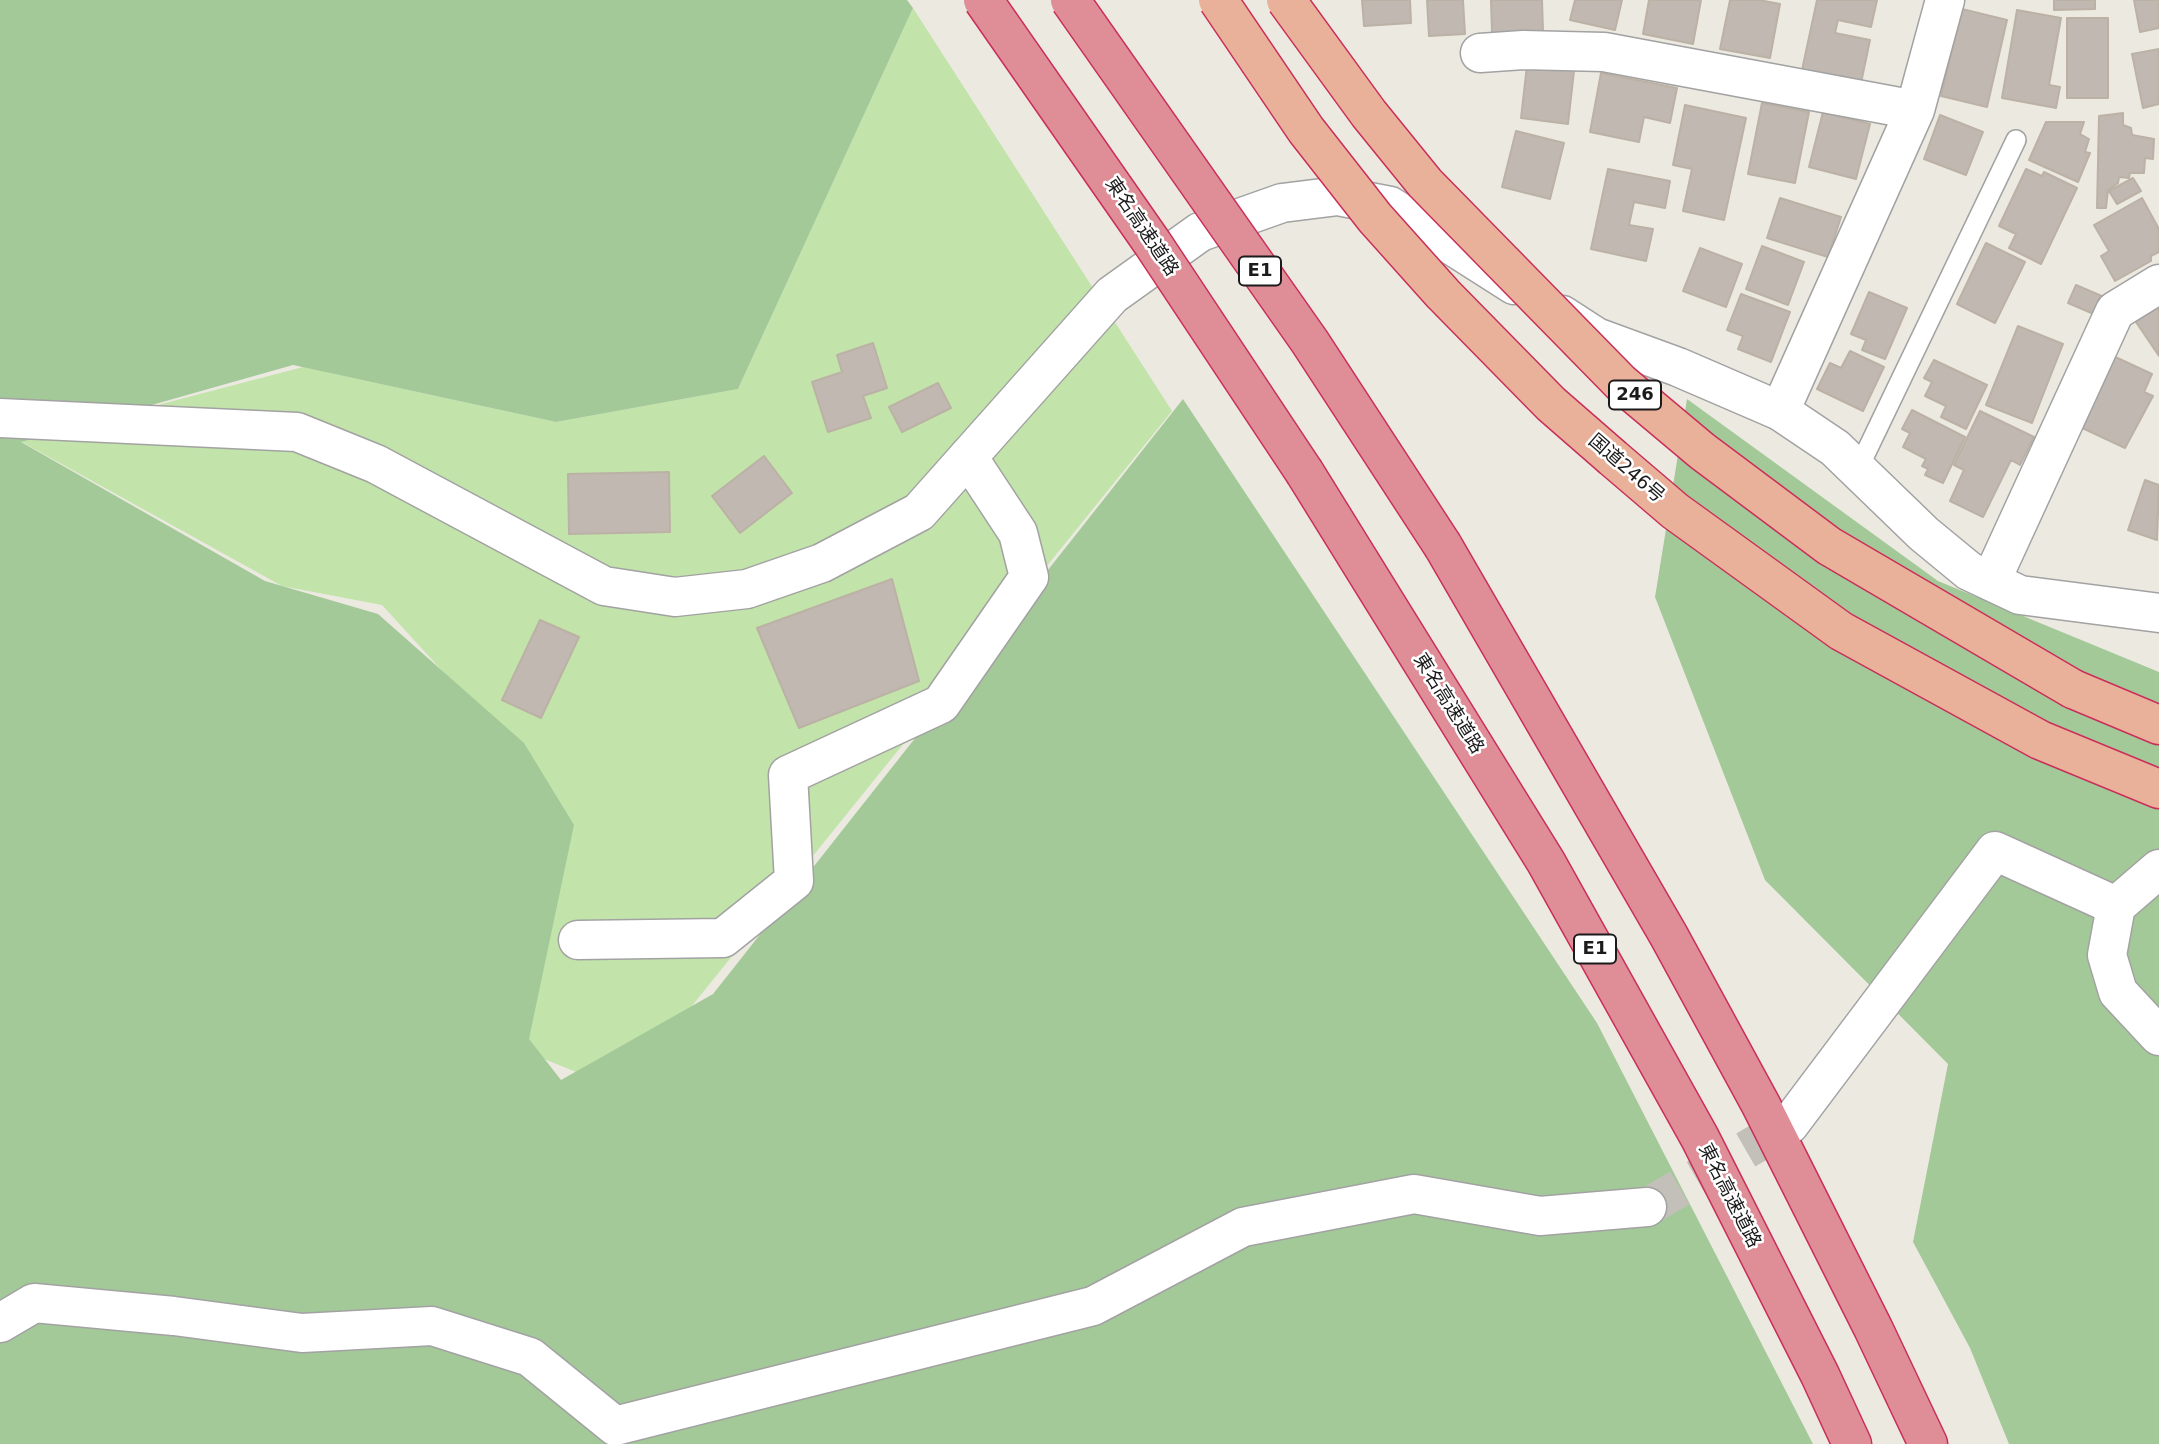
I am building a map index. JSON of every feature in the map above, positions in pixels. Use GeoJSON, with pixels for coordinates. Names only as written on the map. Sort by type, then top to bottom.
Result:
{"type":"FeatureCollection","features":[{"type":"Feature","properties":{"kind":"highway","name":"東名高速道路"},"geometry":{"type":"LineString","coordinates":[[983,0],[1153,244],[1305,473],[1553,874],[1700,1138],[1821,1375],[1852,1444]]}},
{"type":"Feature","properties":{"kind":"highway","name":"E1"},"geometry":{"type":"LineString","coordinates":[[1070,0],[1310,342],[1443,546],[1669,936],[1748,1081],[1867,1316],[1928,1444]]}},
{"type":"Feature","properties":{"kind":"highway","name":"国道246号"},"geometry":{"type":"LineString","coordinates":[[1218,0],[1306,130],[1375,218],[1443,294],[1551,404],[1675,511],[1842,631],[2040,740],[2159,789]]}},
{"type":"Feature","properties":{"kind":"highway","name":"246"},"geometry":{"type":"LineString","coordinates":[[1286,0],[1369,114],[1425,183],[1621,383],[1702,451],[1829,546],[2073,689],[2159,725]]}},
{"type":"Feature","properties":{"kind":"street"},"geometry":{"type":"LineString","coordinates":[[1780,411],[1915,110],[1945,0]]}},
{"type":"Feature","properties":{"kind":"street"},"geometry":{"type":"LineString","coordinates":[[1480,53],[1523,50],[1604,52],[1915,110]]}},
{"type":"Feature","properties":{"kind":"street"},"geometry":{"type":"LineString","coordinates":[[0,418],[297,432],[387,470],[604,586],[675,597],[747,589],[822,563],[919,512],[1112,295],[1200,232],[1282,203],[1338,196],[1390,206],[1596,337],[1678,367],[1780,411],[1835,448],[1924,534],[1969,571],[2020,595],[2159,613]]}},
{"type":"Feature","properties":{"kind":"street"},"geometry":{"type":"LineString","coordinates":[[1991,581],[2116,311],[2159,284]]}},
{"type":"Feature","properties":{"kind":"street"},"geometry":{"type":"LineString","coordinates":[[578,940],[723,938],[794,881],[788,775],[941,704],[1029,577],[1018,533],[968,457]]}},
{"type":"Feature","properties":{"kind":"street"},"geometry":{"type":"LineString","coordinates":[[1789,1125],[1995,851],[2116,906]]}},
{"type":"Feature","properties":{"kind":"street"},"geometry":{"type":"LineString","coordinates":[[2159,869],[2116,906],[2107,955],[2118,992],[2159,1036]]}},
{"type":"Feature","properties":{"kind":"street"},"geometry":{"type":"LineString","coordinates":[[0,1324],[34,1303],[174,1316],[302,1333],[432,1326],[530,1357],[615,1426],[1093,1306],[1243,1227],[1414,1194],[1540,1216],[1647,1207]]}},
{"type":"Feature","properties":{"kind":"lane"},"geometry":{"type":"LineString","coordinates":[[1858,469],[2016,140]]}},
{"type":"Feature","properties":{"kind":"green space"},"geometry":{"type":"Polygon","coordinates":[[[0,0],[907,0],[913,8],[738,389],[556,422],[293,365],[21,442],[265,581],[378,614],[524,743],[574,825],[529,1039],[561,1080],[713,994],[1183,399],[1597,1023],[1813,1444],[0,1444],[0,0]]]}},
{"type":"Feature","properties":{"kind":"green space"},"geometry":{"type":"Polygon","coordinates":[[[913,8],[1172,411],[691,1007],[576,1072],[522,1050],[520,756],[382,605],[282,586],[20,441],[303,367],[556,422],[738,389],[913,8]]]}},
{"type":"Feature","properties":{"kind":"green space"},"geometry":{"type":"Polygon","coordinates":[[[1687,399],[1938,581],[2159,672],[2159,1444],[2009,1444],[1970,1348],[1913,1242],[1948,1064],[1765,880],[1655,597],[1687,399]]]}},
{"type":"Feature","properties":{"kind":"building"},"geometry":{"type":"Polygon","coordinates":[[[1362,0],[1410,0],[1411,23],[1364,26],[1362,0]]]}},
{"type":"Feature","properties":{"kind":"building"},"geometry":{"type":"Polygon","coordinates":[[[1427,0],[1463,0],[1465,34],[1429,36],[1427,0]]]}},
{"type":"Feature","properties":{"kind":"building"},"geometry":{"type":"Polygon","coordinates":[[[1491,0],[1542,0],[1543,31],[1492,33],[1491,0]]]}},
{"type":"Feature","properties":{"kind":"building"},"geometry":{"type":"Polygon","coordinates":[[[1575,0],[1622,0],[1615,30],[1570,20],[1575,0]]]}},
{"type":"Feature","properties":{"kind":"building"},"geometry":{"type":"Polygon","coordinates":[[[1649,0],[1701,0],[1693,44],[1643,34],[1649,0]]]}},
{"type":"Feature","properties":{"kind":"building"},"geometry":{"type":"Polygon","coordinates":[[[1730,0],[1759,0],[1780,4],[1770,58],[1720,49],[1730,0]]]}},
{"type":"Feature","properties":{"kind":"building"},"geometry":{"type":"Polygon","coordinates":[[[1817,0],[1877,0],[1871,27],[1838,20],[1835,33],[1870,40],[1861,83],[1802,70],[1817,0]]]}},
{"type":"Feature","properties":{"kind":"building"},"geometry":{"type":"Polygon","coordinates":[[[2054,0],[2095,0],[2095,9],[2054,10],[2054,0]]]}},
{"type":"Feature","properties":{"kind":"building"},"geometry":{"type":"Polygon","coordinates":[[[2134,0],[2159,0],[2159,28],[2140,32],[2134,0]]]}},
{"type":"Feature","properties":{"kind":"building"},"geometry":{"type":"Polygon","coordinates":[[[1962,9],[2007,20],[1987,107],[1941,96],[1962,9]]]}},
{"type":"Feature","properties":{"kind":"building"},"geometry":{"type":"Polygon","coordinates":[[[2017,10],[2061,18],[2049,85],[2060,87],[2056,108],[2002,98],[2017,10]]]}},
{"type":"Feature","properties":{"kind":"building"},"geometry":{"type":"Polygon","coordinates":[[[2067,18],[2108,18],[2108,98],[2067,98],[2067,18]]]}},
{"type":"Feature","properties":{"kind":"building"},"geometry":{"type":"Polygon","coordinates":[[[2159,49],[2159,104],[2143,108],[2132,54],[2159,49]]]}},
{"type":"Feature","properties":{"kind":"building"},"geometry":{"type":"Polygon","coordinates":[[[1527,65],[1574,71],[1568,124],[1521,118],[1527,65]]]}},
{"type":"Feature","properties":{"kind":"building"},"geometry":{"type":"Polygon","coordinates":[[[1601,73],[1677,88],[1670,123],[1644,117],[1639,142],[1590,132],[1601,73]]]}},
{"type":"Feature","properties":{"kind":"building"},"geometry":{"type":"Polygon","coordinates":[[[1762,103],[1809,112],[1795,183],[1748,174],[1762,103]]]}},
{"type":"Feature","properties":{"kind":"building"},"geometry":{"type":"Polygon","coordinates":[[[1685,105],[1746,118],[1724,220],[1683,211],[1692,169],[1673,165],[1685,105]]]}},
{"type":"Feature","properties":{"kind":"building"},"geometry":{"type":"Polygon","coordinates":[[[1823,112],[1870,124],[1856,179],[1809,167],[1823,112]]]}},
{"type":"Feature","properties":{"kind":"building"},"geometry":{"type":"Polygon","coordinates":[[[2123,113],[2123,125],[2131,128],[2132,135],[2154,139],[2153,159],[2145,158],[2144,173],[2130,173],[2129,178],[2119,177],[2118,183],[2108,190],[2106,208],[2097,208],[2099,116],[2123,113]]]}},
{"type":"Feature","properties":{"kind":"building"},"geometry":{"type":"Polygon","coordinates":[[[1940,115],[1983,132],[1966,175],[1924,159],[1940,115]]]}},
{"type":"Feature","properties":{"kind":"building"},"geometry":{"type":"Polygon","coordinates":[[[2046,122],[2084,122],[2080,134],[2089,139],[2085,152],[2090,153],[2078,182],[2029,160],[2046,122]]]}},
{"type":"Feature","properties":{"kind":"building"},"geometry":{"type":"Polygon","coordinates":[[[1516,131],[1564,143],[1550,199],[1502,187],[1516,131]]]}},
{"type":"Feature","properties":{"kind":"building"},"geometry":{"type":"Polygon","coordinates":[[[1608,169],[1670,181],[1665,208],[1634,202],[1629,225],[1653,229],[1646,261],[1591,249],[1608,169]]]}},
{"type":"Feature","properties":{"kind":"building"},"geometry":{"type":"Polygon","coordinates":[[[2026,169],[2042,176],[2044,172],[2077,188],[2041,264],[2009,248],[2016,234],[1999,226],[2026,169]]]}},
{"type":"Feature","properties":{"kind":"building"},"geometry":{"type":"Polygon","coordinates":[[[2133,178],[2141,191],[2117,204],[2109,191],[2133,178]]]}},
{"type":"Feature","properties":{"kind":"building"},"geometry":{"type":"Polygon","coordinates":[[[1780,198],[1841,217],[1828,257],[1767,238],[1780,198]]]}},
{"type":"Feature","properties":{"kind":"building"},"geometry":{"type":"Polygon","coordinates":[[[2142,198],[2159,229],[2159,252],[2151,256],[2151,261],[2115,281],[2101,256],[2109,251],[2094,225],[2142,198]]]}},
{"type":"Feature","properties":{"kind":"building"},"geometry":{"type":"Polygon","coordinates":[[[1986,243],[2025,262],[1995,323],[1957,304],[1986,243]]]}},
{"type":"Feature","properties":{"kind":"building"},"geometry":{"type":"Polygon","coordinates":[[[1762,246],[1804,262],[1788,305],[1746,289],[1762,246]]]}},
{"type":"Feature","properties":{"kind":"building"},"geometry":{"type":"Polygon","coordinates":[[[1700,248],[1742,264],[1726,307],[1683,291],[1700,248]]]}},
{"type":"Feature","properties":{"kind":"building"},"geometry":{"type":"Polygon","coordinates":[[[2076,285],[2104,297],[2096,315],[2068,303],[2076,285]]]}},
{"type":"Feature","properties":{"kind":"building"},"geometry":{"type":"Polygon","coordinates":[[[1869,292],[1907,308],[1885,359],[1862,350],[1866,340],[1851,334],[1869,292]]]}},
{"type":"Feature","properties":{"kind":"building"},"geometry":{"type":"Polygon","coordinates":[[[1741,294],[1790,312],[1771,362],[1738,349],[1743,336],[1727,330],[1741,294]]]}},
{"type":"Feature","properties":{"kind":"building"},"geometry":{"type":"Polygon","coordinates":[[[2159,306],[2159,356],[2136,322],[2159,306]]]}},
{"type":"Feature","properties":{"kind":"building"},"geometry":{"type":"Polygon","coordinates":[[[2018,326],[2063,344],[2032,423],[1986,405],[2018,326]]]}},
{"type":"Feature","properties":{"kind":"building"},"geometry":{"type":"Polygon","coordinates":[[[873,343],[887,388],[863,396],[871,418],[828,432],[812,382],[842,372],[837,355],[873,343]]]}},
{"type":"Feature","properties":{"kind":"building"},"geometry":{"type":"Polygon","coordinates":[[[1850,351],[1884,367],[1863,411],[1817,389],[1830,363],[1841,368],[1850,351]]]}},
{"type":"Feature","properties":{"kind":"building"},"geometry":{"type":"Polygon","coordinates":[[[2111,355],[2152,374],[2144,392],[2153,396],[2125,448],[2078,426],[2111,355]]]}},
{"type":"Feature","properties":{"kind":"building"},"geometry":{"type":"Polygon","coordinates":[[[1934,360],[1987,385],[1966,429],[1941,417],[1946,406],[1925,396],[1932,382],[1924,378],[1934,360]]]}},
{"type":"Feature","properties":{"kind":"building"},"geometry":{"type":"Polygon","coordinates":[[[938,383],[951,408],[902,432],[889,407],[938,383]]]}},
{"type":"Feature","properties":{"kind":"building"},"geometry":{"type":"Polygon","coordinates":[[[1912,410],[1965,437],[1943,483],[1925,475],[1928,469],[1922,466],[1926,459],[1903,447],[1910,433],[1902,429],[1912,410]]]}},
{"type":"Feature","properties":{"kind":"building"},"geometry":{"type":"Polygon","coordinates":[[[1980,411],[2034,437],[2020,465],[2011,460],[1983,517],[1950,501],[1964,470],[1954,465],[1980,411]]]}},
{"type":"Feature","properties":{"kind":"building"},"geometry":{"type":"Polygon","coordinates":[[[764,456],[792,493],[740,533],[712,496],[764,456]]]}},
{"type":"Feature","properties":{"kind":"building"},"geometry":{"type":"Polygon","coordinates":[[[669,472],[670,532],[569,534],[568,474],[669,472]]]}},
{"type":"Feature","properties":{"kind":"building"},"geometry":{"type":"Polygon","coordinates":[[[2145,480],[2159,485],[2157,540],[2128,530],[2145,480]]]}},
{"type":"Feature","properties":{"kind":"building"},"geometry":{"type":"Polygon","coordinates":[[[892,579],[919,681],[799,728],[757,628],[892,579]]]}},
{"type":"Feature","properties":{"kind":"building"},"geometry":{"type":"Polygon","coordinates":[[[540,620],[579,637],[541,718],[502,700],[540,620]]]}},
{"type":"Feature","properties":{"kind":"tunnel"},"geometry":{"type":"LineString","coordinates":[[1647,1207],[1789,1125]]}}]}
